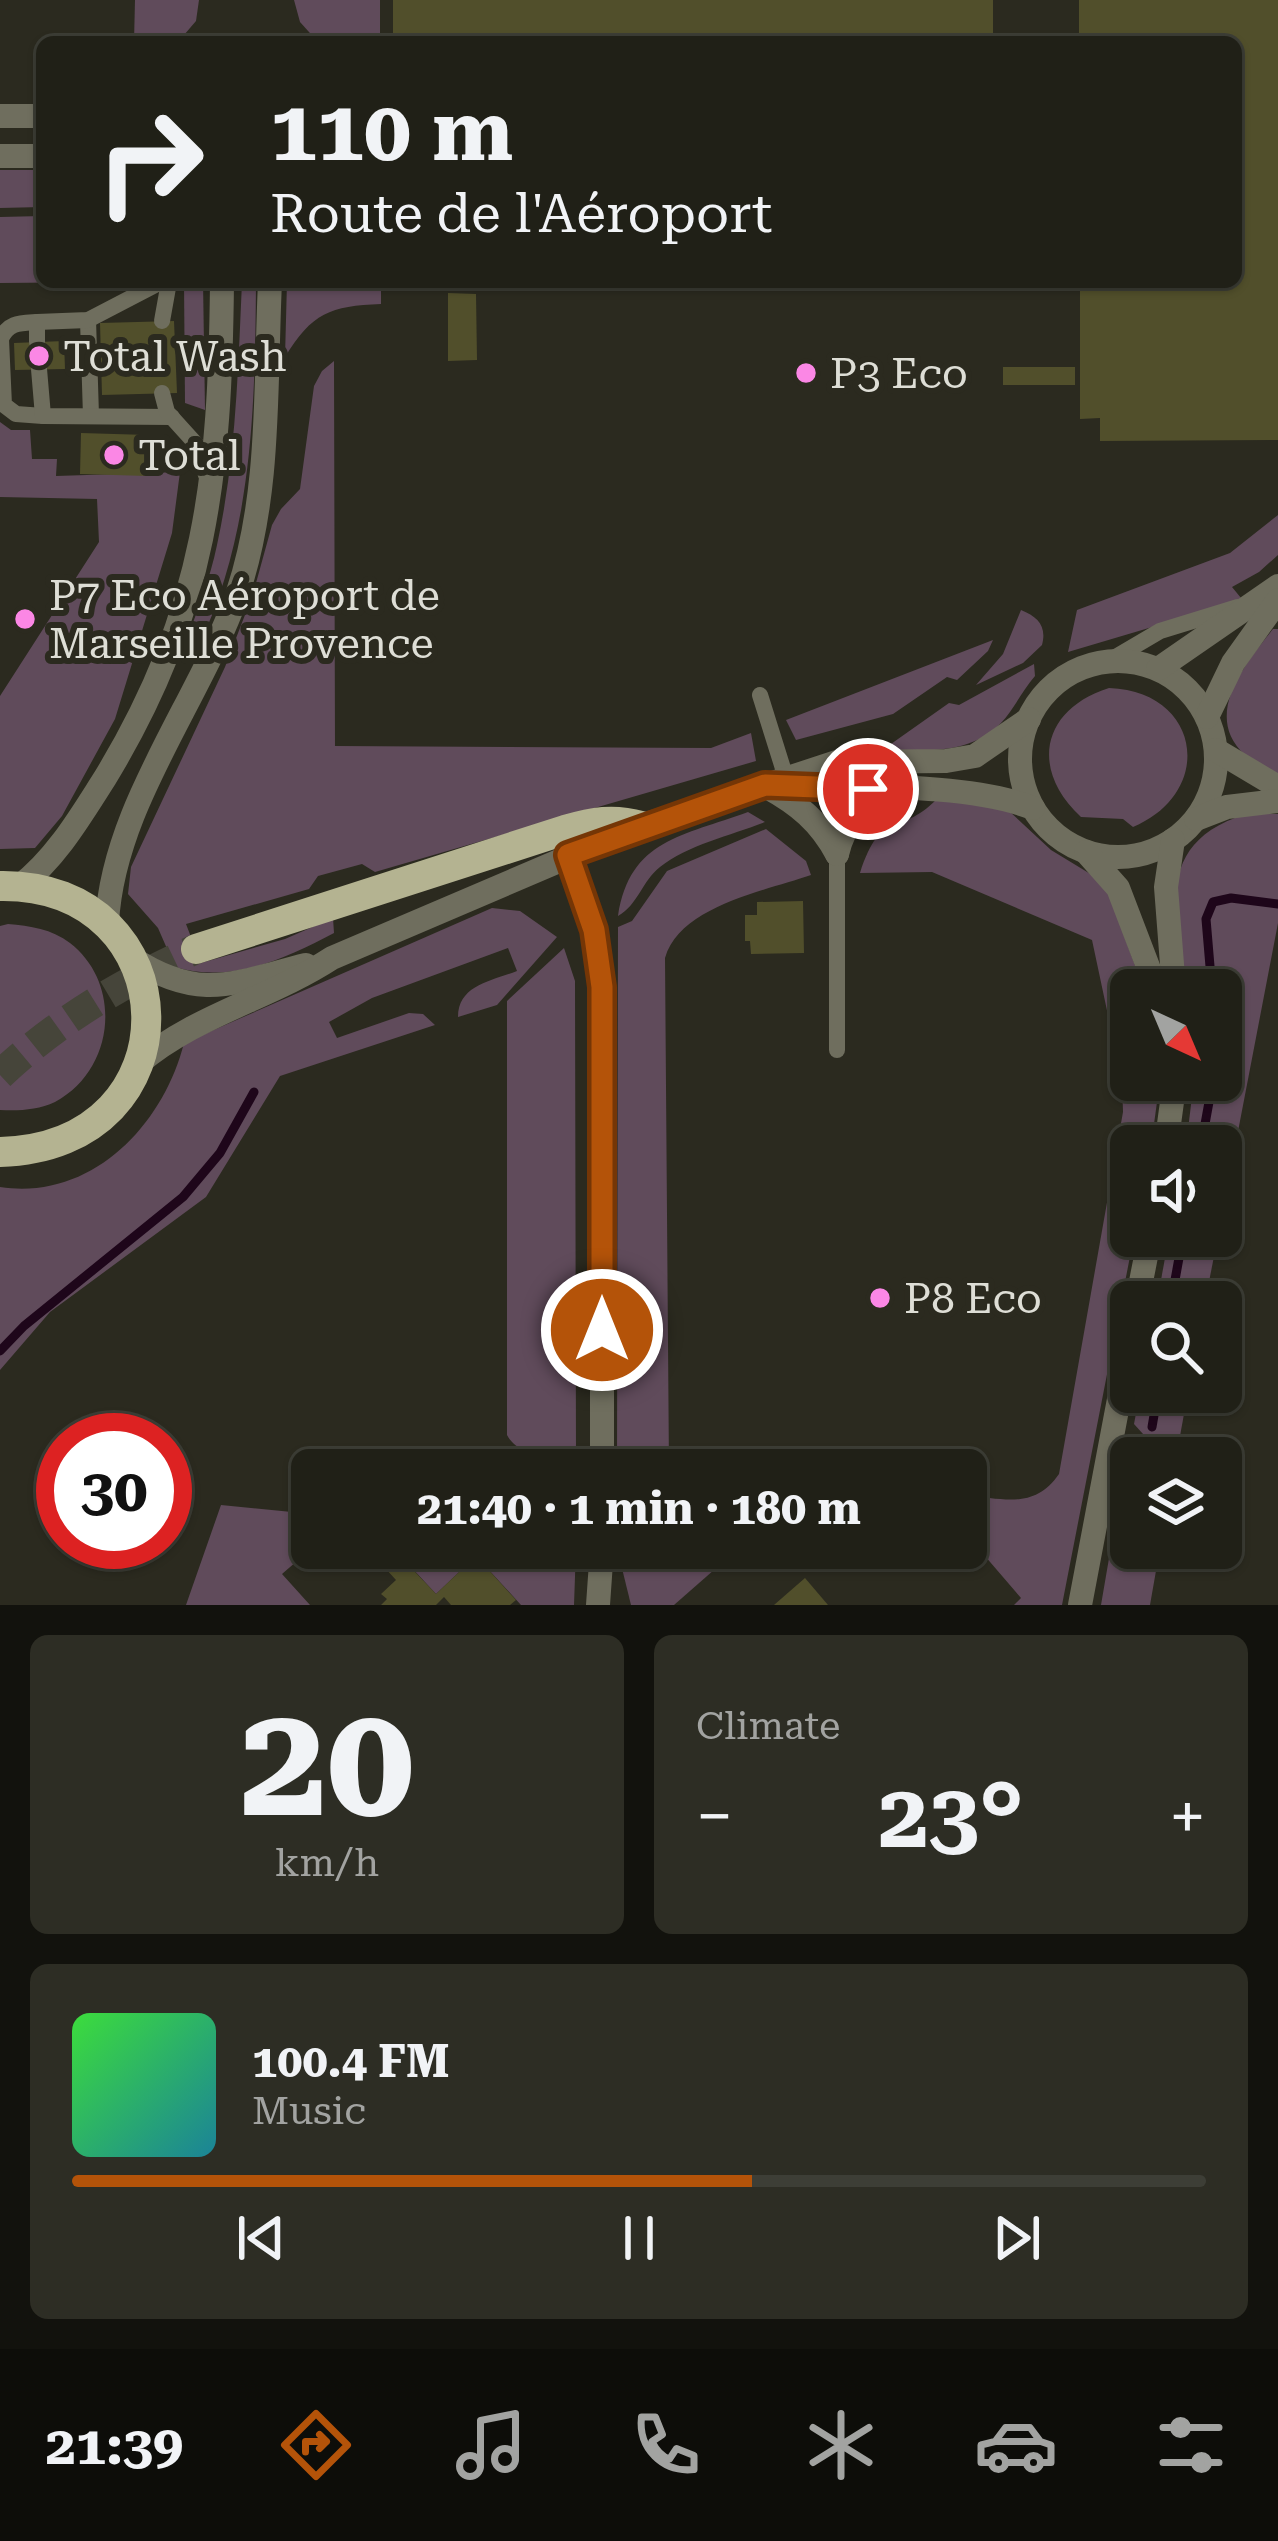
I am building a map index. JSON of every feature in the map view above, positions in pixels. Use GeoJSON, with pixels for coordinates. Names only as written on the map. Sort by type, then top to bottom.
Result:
{"type":"FeatureCollection","features":[{"type":"Feature","properties":{"kind":"main road"},"geometry":{"type":"LineString","coordinates":[[196,949],[580,825],[621,820],[641,826]]}},
{"type":"Feature","properties":{"kind":"main road"},"geometry":{"type":"LineString","coordinates":[[0,1152],[56,1146],[86,1131],[111,1109],[138,1064],[146,1011],[132,958],[107,923],[52,891],[10,886]]}},
{"type":"Feature","properties":{"kind":"street"},"geometry":{"type":"LineString","coordinates":[[0,116],[36,116]]}},
{"type":"Feature","properties":{"kind":"street"},"geometry":{"type":"LineString","coordinates":[[0,156],[36,156]]}},
{"type":"Feature","properties":{"kind":"street"},"geometry":{"type":"LineString","coordinates":[[10,886],[40,870],[78,822],[126,740],[190,592],[211,496],[221,402],[222,288]]}},
{"type":"Feature","properties":{"kind":"street"},"geometry":{"type":"LineString","coordinates":[[107,923],[114,868],[129,828],[224,628],[249,555],[260,503],[270,288]]}},
{"type":"Feature","properties":{"kind":"street"},"geometry":{"type":"LineString","coordinates":[[1207,717],[1278,586]]}},
{"type":"Feature","properties":{"kind":"street"},"geometry":{"type":"LineString","coordinates":[[1158,669],[1267,601]]}},
{"type":"Feature","properties":{"kind":"street"},"geometry":{"type":"LineString","coordinates":[[1086,852],[1146,853],[1173,840],[1196,819],[1209,798],[1216,750],[1207,717],[1178,681],[1158,669],[1108,661],[1061,679],[1028,718],[1021,748],[1022,779],[1033,808],[1047,827],[1086,852],[1118,888],[1149,969]]}},
{"type":"Feature","properties":{"kind":"street"},"geometry":{"type":"LineString","coordinates":[[132,958],[160,977],[191,986],[232,984],[332,958],[641,826],[837,762],[946,761],[975,755],[1028,718]]}},
{"type":"Feature","properties":{"kind":"street"},"geometry":{"type":"LineString","coordinates":[[1216,750],[1278,787]]}},
{"type":"Feature","properties":{"kind":"street"},"geometry":{"type":"LineString","coordinates":[[775,782],[974,794],[1033,808]]}},
{"type":"Feature","properties":{"kind":"street"},"geometry":{"type":"LineString","coordinates":[[775,782],[828,837],[837,854]]}},
{"type":"Feature","properties":{"kind":"street"},"geometry":{"type":"LineString","coordinates":[[837,854],[850,821],[894,790]]}},
{"type":"Feature","properties":{"kind":"street"},"geometry":{"type":"LineString","coordinates":[[1196,819],[1227,807],[1278,801]]}},
{"type":"Feature","properties":{"kind":"street"},"geometry":{"type":"LineString","coordinates":[[1172,969],[1166,887],[1173,840]]}},
{"type":"Feature","properties":{"kind":"street"},"geometry":{"type":"LineString","coordinates":[[568,855],[594,930],[602,987],[602,1449]]}},
{"type":"Feature","properties":{"kind":"street"},"geometry":{"type":"LineString","coordinates":[[138,1064],[197,1022],[298,981],[332,958]]}},
{"type":"Feature","properties":{"kind":"street"},"geometry":{"type":"LineString","coordinates":[[1080,1605],[1110,1448]]}},
{"type":"Feature","properties":{"kind":"street"},"geometry":{"type":"LineString","coordinates":[[598,1605],[601,1569]]}},
{"type":"Feature","properties":{"kind":"lane"},"geometry":{"type":"LineString","coordinates":[[154,288],[88,320],[13,324],[4,330],[4,405],[16,414],[43,416],[172,417]]}},
{"type":"Feature","properties":{"kind":"lane"},"geometry":{"type":"LineString","coordinates":[[162,321],[165,288]]}},
{"type":"Feature","properties":{"kind":"lane"},"geometry":{"type":"LineString","coordinates":[[88,320],[91,416]]}},
{"type":"Feature","properties":{"kind":"lane"},"geometry":{"type":"LineString","coordinates":[[38,322],[38,342]]}},
{"type":"Feature","properties":{"kind":"lane"},"geometry":{"type":"LineString","coordinates":[[40,369],[43,416]]}},
{"type":"Feature","properties":{"kind":"lane"},"geometry":{"type":"LineString","coordinates":[[162,393],[172,417],[196,444],[211,496]]}},
{"type":"Feature","properties":{"kind":"lane"},"geometry":{"type":"LineString","coordinates":[[1108,661],[1160,631],[1267,601]]}},
{"type":"Feature","properties":{"kind":"lane"},"geometry":{"type":"LineString","coordinates":[[760,695],[775,782]]}},
{"type":"Feature","properties":{"kind":"lane"},"geometry":{"type":"LineString","coordinates":[[837,854],[837,1050]]}},
{"type":"Feature","properties":{"kind":"shaded area"},"geometry":{"type":"Polygon","coordinates":[[[135,0],[199,0],[196,21],[183,36],[134,36],[135,0]]]}},
{"type":"Feature","properties":{"kind":"shaded area"},"geometry":{"type":"Polygon","coordinates":[[[294,0],[380,0],[380,36],[313,36],[300,22],[294,0]]]}},
{"type":"Feature","properties":{"kind":"shaded area"},"geometry":{"type":"Polygon","coordinates":[[[0,170],[36,170],[36,207],[0,208],[0,170]]]}},
{"type":"Feature","properties":{"kind":"shaded area"},"geometry":{"type":"Polygon","coordinates":[[[36,216],[36,283],[0,283],[0,217],[36,216]]]}},
{"type":"Feature","properties":{"kind":"shaded area"},"geometry":{"type":"Polygon","coordinates":[[[184,288],[203,288],[205,410],[185,403],[184,288]]]}},
{"type":"Feature","properties":{"kind":"shaded area"},"geometry":{"type":"Polygon","coordinates":[[[242,288],[256,288],[252,423],[240,516],[216,606],[197,650],[185,644],[211,570],[235,414],[242,288]]]}},
{"type":"Feature","properties":{"kind":"shaded area"},"geometry":{"type":"Polygon","coordinates":[[[287,288],[381,288],[381,304],[324,315],[304,330],[285,357],[287,288]]]}},
{"type":"Feature","properties":{"kind":"shaded area"},"geometry":{"type":"Polygon","coordinates":[[[334,361],[335,746],[711,748],[751,733],[756,761],[375,872],[362,864],[318,876],[309,889],[186,924],[201,963],[285,939],[333,918],[334,933],[277,960],[237,971],[175,967],[158,928],[128,894],[131,867],[225,667],[253,594],[272,525],[300,489],[314,386],[334,361]]]}},
{"type":"Feature","properties":{"kind":"shaded area"},"geometry":{"type":"Polygon","coordinates":[[[0,422],[11,430],[30,430],[32,459],[57,459],[56,476],[180,472],[172,533],[115,719],[62,816],[35,848],[0,849],[0,696],[99,542],[97,499],[0,497],[0,422]]]}},
{"type":"Feature","properties":{"kind":"shaded area"},"geometry":{"type":"Polygon","coordinates":[[[1278,515],[1278,555],[1232,587],[1241,598],[1068,652],[1077,610],[1230,553],[1278,515]]]}},
{"type":"Feature","properties":{"kind":"shaded area"},"geometry":{"type":"Polygon","coordinates":[[[1021,610],[1040,623],[1042,645],[1023,663],[976,685],[1003,654],[1021,610]]]}},
{"type":"Feature","properties":{"kind":"shaded area"},"geometry":{"type":"Polygon","coordinates":[[[1273,629],[1278,629],[1278,775],[1245,755],[1227,723],[1233,689],[1273,629]]]}},
{"type":"Feature","properties":{"kind":"shaded area"},"geometry":{"type":"Polygon","coordinates":[[[993,640],[988,651],[957,680],[947,677],[893,714],[796,740],[786,720],[993,640]]]}},
{"type":"Feature","properties":{"kind":"shaded area"},"geometry":{"type":"Polygon","coordinates":[[[1034,664],[1035,676],[1006,718],[988,734],[945,749],[881,751],[949,703],[959,705],[1034,664]]]}},
{"type":"Feature","properties":{"kind":"shaded area"},"geometry":{"type":"Polygon","coordinates":[[[1109,688],[1140,693],[1163,706],[1179,724],[1187,746],[1186,768],[1177,791],[1160,811],[1133,827],[1123,819],[1081,817],[1054,780],[1049,761],[1050,742],[1069,710],[1109,688]]]}},
{"type":"Feature","properties":{"kind":"shaded area"},"geometry":{"type":"Polygon","coordinates":[[[936,800],[981,803],[1009,811],[1051,850],[1107,889],[1136,969],[1110,969],[1110,1025],[1092,940],[932,872],[860,873],[884,830],[936,800]]]}},
{"type":"Feature","properties":{"kind":"shaded area"},"geometry":{"type":"Polygon","coordinates":[[[748,812],[765,822],[671,859],[618,916],[624,890],[647,856],[681,835],[748,812]]]}},
{"type":"Feature","properties":{"kind":"shaded area"},"geometry":{"type":"Polygon","coordinates":[[[1246,814],[1278,814],[1278,923],[1239,1125],[1189,1125],[1191,1101],[1242,1101],[1242,969],[1183,969],[1178,934],[1177,884],[1183,862],[1216,827],[1246,814]]]}},
{"type":"Feature","properties":{"kind":"shaded area"},"geometry":{"type":"Polygon","coordinates":[[[766,829],[806,861],[811,875],[706,913],[674,940],[665,958],[669,1449],[617,1449],[618,927],[632,921],[667,871],[766,829]]]}},
{"type":"Feature","properties":{"kind":"shaded area"},"geometry":{"type":"Polygon","coordinates":[[[492,908],[520,911],[557,937],[497,1005],[458,1017],[470,991],[517,971],[508,948],[372,998],[329,1022],[337,1038],[409,1013],[423,1014],[435,1025],[280,1076],[206,1197],[50,1312],[0,1370],[0,1187],[64,1182],[118,1151],[159,1102],[184,1043],[492,908]]]}},
{"type":"Feature","properties":{"kind":"shaded area"},"geometry":{"type":"Polygon","coordinates":[[[0,926],[48,931],[70,943],[87,960],[104,1003],[105,1026],[90,1069],[55,1102],[21,1110],[0,1110],[0,926]]]}},
{"type":"Feature","properties":{"kind":"shaded area"},"geometry":{"type":"Polygon","coordinates":[[[564,948],[575,981],[576,1449],[524,1449],[507,1435],[507,1001],[564,948]]]}},
{"type":"Feature","properties":{"kind":"shaded area"},"geometry":{"type":"Polygon","coordinates":[[[1123,1101],[1157,1101],[1154,1125],[1121,1125],[1123,1101]]]}},
{"type":"Feature","properties":{"kind":"shaded area"},"geometry":{"type":"Polygon","coordinates":[[[1110,1186],[1110,1257],[1130,1257],[1125,1281],[1110,1281],[1110,1359],[1062,1605],[1014,1605],[1021,1598],[987,1558],[987,1498],[1029,1497],[1059,1474],[1110,1186]]]}},
{"type":"Feature","properties":{"kind":"shaded area"},"geometry":{"type":"Polygon","coordinates":[[[1165,1257],[1214,1257],[1209,1281],[1161,1281],[1165,1257]]]}},
{"type":"Feature","properties":{"kind":"shaded area"},"geometry":{"type":"Polygon","coordinates":[[[1136,1413],[1184,1413],[1180,1437],[1146,1437],[1134,1424],[1136,1413]]]}},
{"type":"Feature","properties":{"kind":"shaded area"},"geometry":{"type":"Polygon","coordinates":[[[221,1505],[291,1512],[291,1566],[282,1574],[310,1605],[186,1605],[221,1505]]]}},
{"type":"Feature","properties":{"kind":"shaded area"},"geometry":{"type":"Polygon","coordinates":[[[1110,1552],[1110,1569],[1156,1569],[1150,1605],[1101,1605],[1110,1552]]]}},
{"type":"Feature","properties":{"kind":"shaded area"},"geometry":{"type":"Polygon","coordinates":[[[413,1569],[462,1569],[436,1594],[413,1569]]]}},
{"type":"Feature","properties":{"kind":"shaded area"},"geometry":{"type":"Polygon","coordinates":[[[488,1569],[575,1569],[574,1605],[521,1605],[488,1569]]]}},
{"type":"Feature","properties":{"kind":"shaded area"},"geometry":{"type":"Polygon","coordinates":[[[622,1569],[715,1569],[674,1605],[631,1605],[622,1569]]]}},
{"type":"Feature","properties":{"kind":"building"},"geometry":{"type":"Polygon","coordinates":[[[393,0],[993,0],[993,36],[393,36],[393,0]]]}},
{"type":"Feature","properties":{"kind":"building"},"geometry":{"type":"Polygon","coordinates":[[[1079,0],[1278,0],[1278,440],[1100,441],[1100,418],[1080,419],[1080,288],[1242,288],[1242,36],[1079,36],[1079,0]]]}},
{"type":"Feature","properties":{"kind":"building"},"geometry":{"type":"Polygon","coordinates":[[[448,293],[476,294],[477,360],[448,361],[448,293]]]}},
{"type":"Feature","properties":{"kind":"building"},"geometry":{"type":"Polygon","coordinates":[[[174,321],[177,393],[102,395],[100,323],[174,321]]]}},
{"type":"Feature","properties":{"kind":"building","name":"Total Wash"},"geometry":{"type":"Polygon","coordinates":[[[64,341],[65,369],[15,370],[14,343],[64,341]]]}},
{"type":"Feature","properties":{"kind":"building"},"geometry":{"type":"Polygon","coordinates":[[[1003,367],[1075,367],[1075,385],[1003,385],[1003,367]]]}},
{"type":"Feature","properties":{"kind":"building","name":"Total"},"geometry":{"type":"Polygon","coordinates":[[[81,433],[148,435],[147,476],[80,474],[81,433]]]}},
{"type":"Feature","properties":{"kind":"building"},"geometry":{"type":"Polygon","coordinates":[[[803,901],[804,953],[751,954],[750,941],[745,941],[745,915],[757,915],[757,902],[803,901]]]}},
{"type":"Feature","properties":{"kind":"building"},"geometry":{"type":"Polygon","coordinates":[[[386,1569],[412,1569],[436,1594],[462,1569],[488,1569],[516,1600],[510,1605],[451,1605],[444,1597],[436,1605],[381,1605],[387,1599],[381,1594],[396,1580],[386,1569]]]}},
{"type":"Feature","properties":{"kind":"building"},"geometry":{"type":"Polygon","coordinates":[[[805,1578],[828,1605],[774,1605],[805,1578]]]}},
{"type":"Feature","properties":{"kind":"waterway"},"geometry":{"type":"LineString","coordinates":[[1210,969],[1206,919],[1213,902],[1231,898],[1278,904]]}},
{"type":"Feature","properties":{"kind":"waterway"},"geometry":{"type":"LineString","coordinates":[[0,1351],[24,1326],[183,1197],[220,1153],[254,1092]]}},
{"type":"Feature","properties":{"kind":"waterway"},"geometry":{"type":"LineString","coordinates":[[1205,1125],[1209,1101]]}},
{"type":"Feature","properties":{"kind":"waterway"},"geometry":{"type":"LineString","coordinates":[[1175,1281],[1179,1257]]}},
{"type":"Feature","properties":{"kind":"waterway"},"geometry":{"type":"LineString","coordinates":[[1152,1427],[1154,1413]]}},
{"type":"Feature","properties":{"kind":"tunnel"},"geometry":{"type":"LineString","coordinates":[[0,1075],[93,1004],[196,949]]}},
{"type":"Feature","properties":{"kind":"place","name":"Total Wash"},"geometry":{"type":"Point","coordinates":[39,356]}},
{"type":"Feature","properties":{"kind":"place","name":"P3 Eco"},"geometry":{"type":"Point","coordinates":[806,373]}},
{"type":"Feature","properties":{"kind":"place","name":"Total"},"geometry":{"type":"Point","coordinates":[114,455]}},
{"type":"Feature","properties":{"kind":"place","name":"P7 Eco Aéroport de Marseille Provence"},"geometry":{"type":"Point","coordinates":[25,619]}},
{"type":"Feature","properties":{"kind":"place","name":"P8 Eco"},"geometry":{"type":"Point","coordinates":[880,1298]}},
{"type":"Feature","properties":{"kind":"route"},"geometry":{"type":"LineString","coordinates":[[602,1330],[602,987],[594,930],[568,855],[765,785],[868,789]]}}]}
